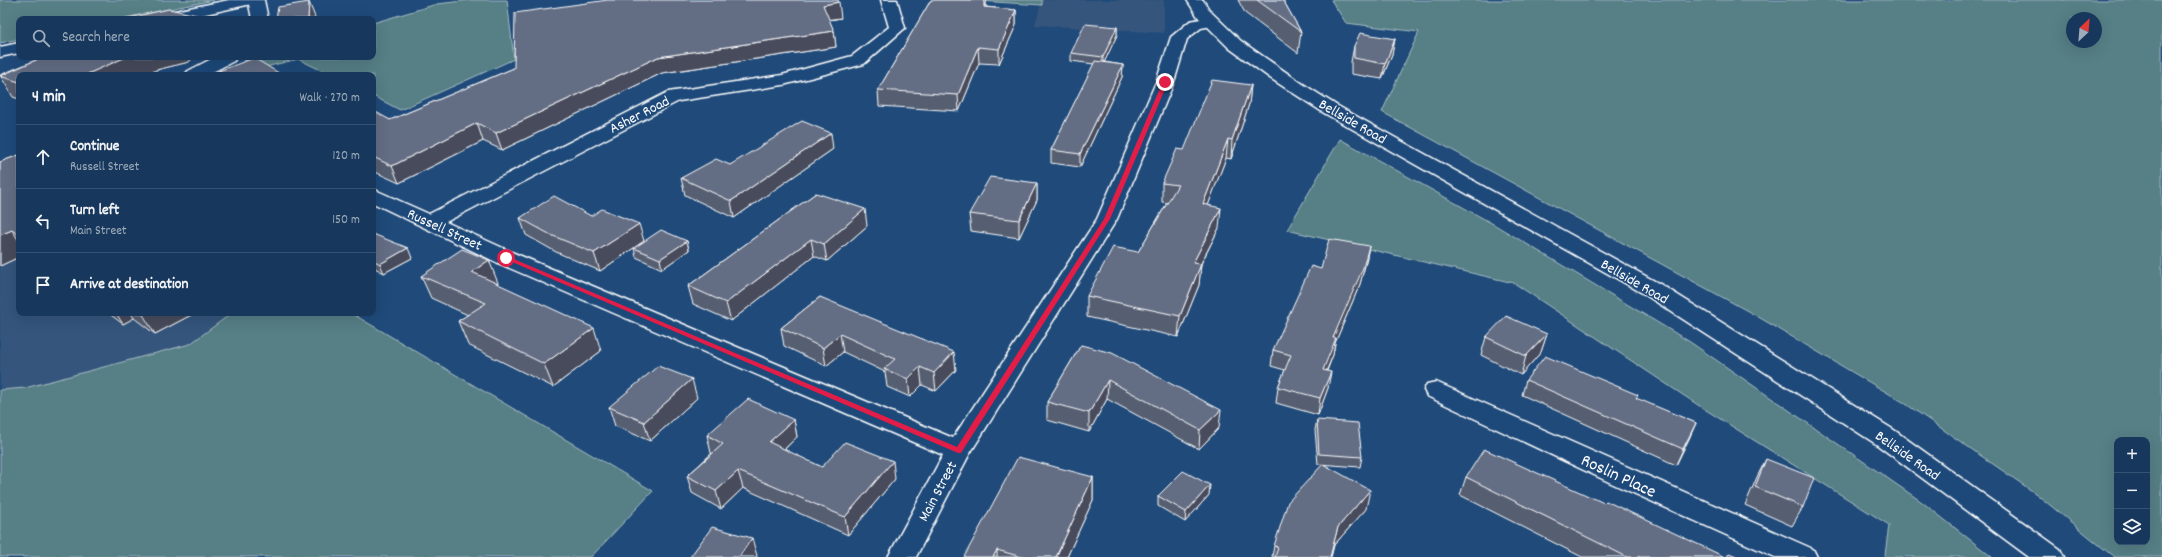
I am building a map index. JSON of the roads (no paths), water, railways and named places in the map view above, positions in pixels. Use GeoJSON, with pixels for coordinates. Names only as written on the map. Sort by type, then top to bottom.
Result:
{"type":"FeatureCollection","features":[{"type":"Feature","properties":{"kind":"street"},"geometry":{"type":"LineString","coordinates":[[174,16],[251,0]]}},
{"type":"Feature","properties":{"kind":"street"},"geometry":{"type":"LineString","coordinates":[[256,0],[259,16]]}},
{"type":"Feature","properties":{"kind":"street","name":"Asher Road"},"geometry":{"type":"LineString","coordinates":[[430,222],[674,96],[783,80],[858,60],[897,28],[889,0]]}},
{"type":"Feature","properties":{"kind":"street"},"geometry":{"type":"LineString","coordinates":[[1195,0],[1211,22]]}},
{"type":"Feature","properties":{"kind":"street","name":"Main Street"},"geometry":{"type":"LineString","coordinates":[[902,557],[958,451],[1107,219],[1165,82],[1179,37],[1196,24],[1211,22]]}},
{"type":"Feature","properties":{"kind":"street","name":"Bellside Road"},"geometry":{"type":"LineString","coordinates":[[1211,22],[1242,50],[1289,83],[1324,105],[1652,289],[1879,433],[2050,557]]}},
{"type":"Feature","properties":{"kind":"street"},"geometry":{"type":"LineString","coordinates":[[0,52],[16,49]]}},
{"type":"Feature","properties":{"kind":"street"},"geometry":{"type":"LineString","coordinates":[[200,72],[222,60]]}},
{"type":"Feature","properties":{"kind":"street","name":"Russell Street"},"geometry":{"type":"LineString","coordinates":[[376,196],[523,266],[958,451]]}},
{"type":"Feature","properties":{"kind":"street","name":"Roslin Place"},"geometry":{"type":"LineString","coordinates":[[1436,390],[1620,476],[1803,557]]}}]}
